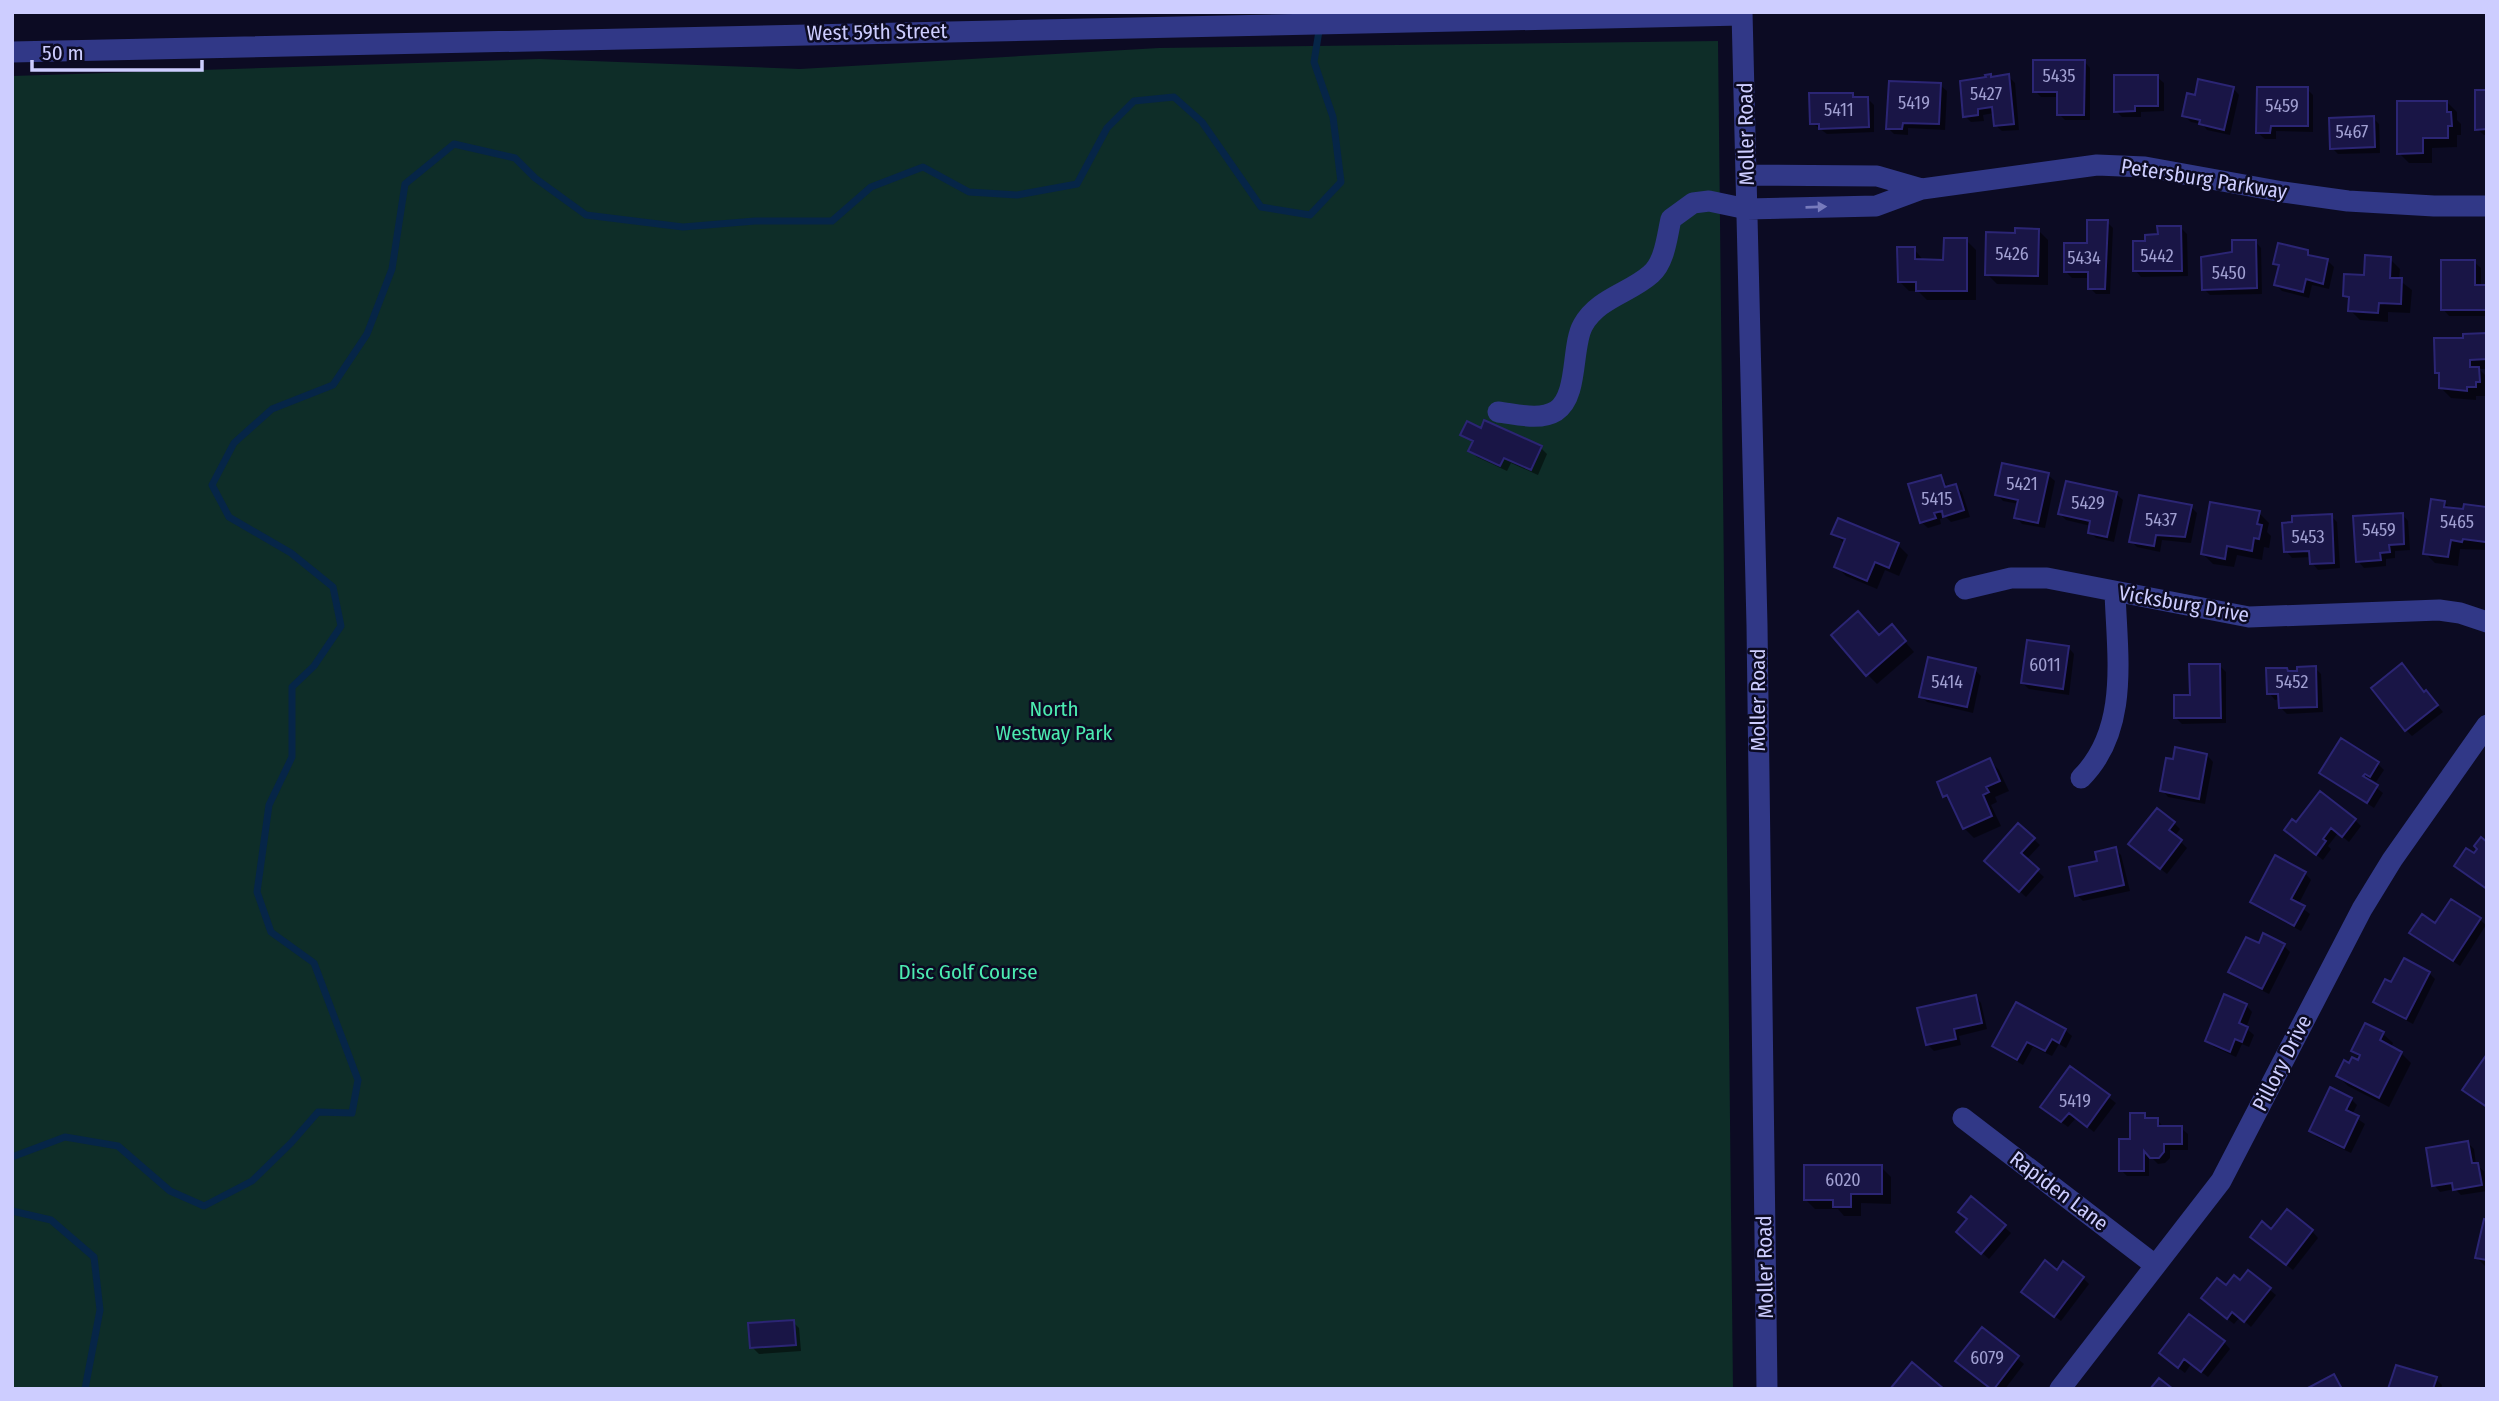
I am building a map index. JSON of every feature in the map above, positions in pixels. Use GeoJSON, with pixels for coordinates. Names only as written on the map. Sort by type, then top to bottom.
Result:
{"type":"FeatureCollection","features":[{"type":"Feature","properties":{"kind":"street"},"geometry":{"type":"LineString","coordinates":[[796,12],[797,34]]}},
{"type":"Feature","properties":{"kind":"street","name":"West 59th Street"},"geometry":{"type":"LineString","coordinates":[[12,52],[1742,13]]}},
{"type":"Feature","properties":{"kind":"street","name":"Moller Road"},"geometry":{"type":"LineString","coordinates":[[1742,13],[1757,625],[1767,1389]]}},
{"type":"Feature","properties":{"kind":"street","name":"Petersburg Parkway"},"geometry":{"type":"LineString","coordinates":[[1498,412],[1542,416],[1558,410],[1566,399],[1582,327],[1596,308],[1653,273],[1663,253],[1671,219],[1693,203],[1709,201],[1747,209],[1875,206],[1922,189],[2078,167],[2126,165],[2348,201],[2487,206]]}},
{"type":"Feature","properties":{"kind":"street","name":"Petersburg Parkway"},"geometry":{"type":"LineString","coordinates":[[1746,175],[1877,176],[1922,189]]}},
{"type":"Feature","properties":{"kind":"street","name":"Vicksburg Drive"},"geometry":{"type":"LineString","coordinates":[[1965,589],[2011,578],[2041,578],[2249,617],[2439,610],[2460,613],[2487,622]]}},
{"type":"Feature","properties":{"kind":"street"},"geometry":{"type":"LineString","coordinates":[[2081,778],[2102,750],[2116,706],[2118,677],[2115,592]]}},
{"type":"Feature","properties":{"kind":"street","name":"Pillory Drive"},"geometry":{"type":"LineString","coordinates":[[2060,1389],[2221,1181],[2362,909],[2392,860],[2487,725]]}},
{"type":"Feature","properties":{"kind":"street","name":"Rapiden Lane"},"geometry":{"type":"LineString","coordinates":[[1963,1118],[2155,1265]]}},
{"type":"Feature","properties":{"kind":"green space","name":"North Westway Park"},"geometry":{"type":"Polygon","coordinates":[[[1718,41],[1733,1389],[12,1389],[12,76],[539,59],[800,69],[1159,48],[1718,41]]]}},
{"type":"Feature","properties":{"kind":"building"},"geometry":{"type":"Polygon","coordinates":[[[2033,60],[2085,60],[2084,115],[2057,115],[2057,92],[2033,92],[2033,60]]]}},
{"type":"Feature","properties":{"kind":"building"},"geometry":{"type":"Polygon","coordinates":[[[1991,74],[1991,77],[2009,74],[2014,124],[1994,126],[1992,107],[1978,109],[1978,115],[1963,117],[1960,81],[1991,74]]]}},
{"type":"Feature","properties":{"kind":"building"},"geometry":{"type":"Polygon","coordinates":[[[2114,75],[2158,75],[2158,106],[2135,106],[2135,111],[2114,112],[2114,75]]]}},
{"type":"Feature","properties":{"kind":"building"},"geometry":{"type":"Polygon","coordinates":[[[2198,79],[2234,87],[2224,130],[2199,124],[2200,120],[2182,116],[2187,93],[2195,95],[2198,79]]]}},
{"type":"Feature","properties":{"kind":"building"},"geometry":{"type":"Polygon","coordinates":[[[1889,81],[1941,83],[1939,124],[1903,123],[1902,129],[1886,129],[1889,81]]]}},
{"type":"Feature","properties":{"kind":"building"},"geometry":{"type":"Polygon","coordinates":[[[2257,87],[2308,87],[2308,126],[2271,126],[2270,133],[2256,133],[2257,87]]]}},
{"type":"Feature","properties":{"kind":"building"},"geometry":{"type":"Polygon","coordinates":[[[2475,90],[2487,90],[2487,129],[2475,130],[2475,90]]]}},
{"type":"Feature","properties":{"kind":"building"},"geometry":{"type":"Polygon","coordinates":[[[1809,93],[1853,93],[1853,97],[1868,97],[1869,127],[1819,129],[1819,124],[1810,124],[1809,93]]]}},
{"type":"Feature","properties":{"kind":"building"},"geometry":{"type":"Polygon","coordinates":[[[2397,101],[2447,101],[2447,112],[2451,112],[2452,126],[2448,126],[2448,138],[2423,138],[2423,153],[2397,154],[2397,101]]]}},
{"type":"Feature","properties":{"kind":"building"},"geometry":{"type":"Polygon","coordinates":[[[2374,116],[2375,147],[2330,149],[2329,118],[2374,116]]]}},
{"type":"Feature","properties":{"kind":"building"},"geometry":{"type":"Polygon","coordinates":[[[2087,220],[2108,220],[2105,289],[2088,289],[2088,272],[2064,272],[2064,243],[2087,243],[2087,220]]]}},
{"type":"Feature","properties":{"kind":"building"},"geometry":{"type":"Polygon","coordinates":[[[2157,226],[2181,226],[2182,271],[2133,271],[2133,241],[2145,241],[2145,235],[2158,234],[2157,226]]]}},
{"type":"Feature","properties":{"kind":"building"},"geometry":{"type":"Polygon","coordinates":[[[2015,228],[2039,229],[2038,276],[1985,275],[1986,232],[2015,233],[2015,228]]]}},
{"type":"Feature","properties":{"kind":"building"},"geometry":{"type":"Polygon","coordinates":[[[1944,238],[1967,238],[1967,291],[1916,291],[1916,282],[1898,282],[1897,247],[1915,247],[1915,259],[1943,260],[1944,238]]]}},
{"type":"Feature","properties":{"kind":"building"},"geometry":{"type":"Polygon","coordinates":[[[2232,240],[2256,240],[2257,288],[2202,290],[2201,257],[2232,252],[2232,240]]]}},
{"type":"Feature","properties":{"kind":"building"},"geometry":{"type":"Polygon","coordinates":[[[2278,243],[2308,250],[2308,255],[2328,259],[2323,284],[2306,279],[2303,292],[2274,285],[2279,265],[2273,264],[2278,243]]]}},
{"type":"Feature","properties":{"kind":"building"},"geometry":{"type":"Polygon","coordinates":[[[2365,255],[2391,257],[2390,278],[2402,278],[2401,304],[2379,303],[2378,313],[2348,311],[2349,297],[2343,296],[2344,274],[2364,275],[2365,255]]]}},
{"type":"Feature","properties":{"kind":"building"},"geometry":{"type":"Polygon","coordinates":[[[2441,260],[2475,260],[2475,285],[2487,285],[2487,310],[2441,310],[2441,260]]]}},
{"type":"Feature","properties":{"kind":"building"},"geometry":{"type":"Polygon","coordinates":[[[2487,333],[2487,359],[2470,360],[2470,367],[2479,367],[2480,382],[2476,382],[2476,387],[2467,387],[2467,391],[2439,388],[2439,373],[2435,373],[2434,338],[2463,338],[2463,334],[2487,333]]]}},
{"type":"Feature","properties":{"kind":"building"},"geometry":{"type":"Polygon","coordinates":[[[1484,420],[1542,446],[1531,470],[1504,458],[1500,466],[1468,451],[1473,441],[1460,435],[1467,421],[1481,428],[1484,420]]]}},
{"type":"Feature","properties":{"kind":"building"},"geometry":{"type":"Polygon","coordinates":[[[2002,463],[2049,473],[2038,523],[2014,518],[2018,500],[1995,495],[2002,463]]]}},
{"type":"Feature","properties":{"kind":"building"},"geometry":{"type":"Polygon","coordinates":[[[1941,475],[1945,487],[1956,484],[1964,510],[1943,517],[1942,511],[1934,513],[1936,518],[1920,523],[1908,484],[1941,475]]]}},
{"type":"Feature","properties":{"kind":"building"},"geometry":{"type":"Polygon","coordinates":[[[2066,481],[2117,492],[2107,537],[2088,533],[2090,521],[2058,514],[2066,481]]]}},
{"type":"Feature","properties":{"kind":"building"},"geometry":{"type":"Polygon","coordinates":[[[2139,495],[2192,505],[2185,537],[2156,535],[2154,546],[2129,542],[2139,495]]]}},
{"type":"Feature","properties":{"kind":"building"},"geometry":{"type":"Polygon","coordinates":[[[2431,499],[2445,501],[2444,507],[2463,509],[2464,504],[2487,507],[2486,542],[2451,540],[2448,557],[2423,554],[2431,499]]]}},
{"type":"Feature","properties":{"kind":"building"},"geometry":{"type":"Polygon","coordinates":[[[2210,502],[2260,511],[2257,524],[2262,525],[2259,539],[2254,538],[2252,551],[2227,546],[2225,559],[2201,554],[2210,502]]]}},
{"type":"Feature","properties":{"kind":"building"},"geometry":{"type":"Polygon","coordinates":[[[2403,513],[2404,544],[2389,545],[2390,552],[2380,553],[2381,560],[2356,562],[2353,516],[2403,513]]]}},
{"type":"Feature","properties":{"kind":"building"},"geometry":{"type":"Polygon","coordinates":[[[2332,514],[2334,563],[2310,564],[2309,551],[2284,552],[2282,523],[2292,522],[2292,516],[2332,514]]]}},
{"type":"Feature","properties":{"kind":"building"},"geometry":{"type":"Polygon","coordinates":[[[1838,518],[1899,543],[1889,568],[1875,562],[1867,581],[1834,567],[1845,539],[1831,534],[1838,518]]]}},
{"type":"Feature","properties":{"kind":"building"},"geometry":{"type":"Polygon","coordinates":[[[1858,611],[1879,635],[1892,624],[1906,641],[1866,676],[1831,635],[1858,611]]]}},
{"type":"Feature","properties":{"kind":"building"},"geometry":{"type":"Polygon","coordinates":[[[2027,640],[2069,646],[2063,689],[2021,683],[2027,640]]]}},
{"type":"Feature","properties":{"kind":"building"},"geometry":{"type":"Polygon","coordinates":[[[1928,657],[1976,668],[1967,707],[1919,697],[1928,657]]]}},
{"type":"Feature","properties":{"kind":"building"},"geometry":{"type":"Polygon","coordinates":[[[2402,663],[2424,692],[2426,690],[2438,705],[2405,731],[2371,688],[2402,663]]]}},
{"type":"Feature","properties":{"kind":"building"},"geometry":{"type":"Polygon","coordinates":[[[2189,664],[2220,664],[2221,718],[2174,718],[2174,695],[2190,695],[2189,664]]]}},
{"type":"Feature","properties":{"kind":"building"},"geometry":{"type":"Polygon","coordinates":[[[2316,666],[2317,707],[2279,708],[2278,694],[2267,694],[2266,668],[2297,671],[2297,667],[2316,666]]]}},
{"type":"Feature","properties":{"kind":"building"},"geometry":{"type":"Polygon","coordinates":[[[2341,738],[2379,762],[2370,777],[2365,774],[2363,776],[2378,785],[2367,803],[2319,773],[2341,738]]]}},
{"type":"Feature","properties":{"kind":"building"},"geometry":{"type":"Polygon","coordinates":[[[2175,747],[2207,754],[2199,799],[2160,791],[2166,758],[2173,759],[2175,747]]]}},
{"type":"Feature","properties":{"kind":"building"},"geometry":{"type":"Polygon","coordinates":[[[1990,758],[2000,781],[1986,787],[1989,792],[1983,795],[1992,816],[1963,829],[1947,795],[1943,797],[1937,782],[1990,758]]]}},
{"type":"Feature","properties":{"kind":"building"},"geometry":{"type":"Polygon","coordinates":[[[2320,791],[2356,819],[2342,837],[2331,828],[2316,855],[2284,830],[2292,819],[2296,822],[2320,791]]]}},
{"type":"Feature","properties":{"kind":"building"},"geometry":{"type":"Polygon","coordinates":[[[2157,808],[2175,822],[2169,830],[2182,840],[2160,869],[2128,844],[2157,808]]]}},
{"type":"Feature","properties":{"kind":"building"},"geometry":{"type":"Polygon","coordinates":[[[2018,823],[2035,838],[2021,853],[2039,869],[2019,892],[1984,861],[2018,823]]]}},
{"type":"Feature","properties":{"kind":"building"},"geometry":{"type":"Polygon","coordinates":[[[2481,837],[2487,842],[2487,889],[2454,866],[2466,848],[2474,853],[2477,849],[2474,846],[2481,837]]]}},
{"type":"Feature","properties":{"kind":"building"},"geometry":{"type":"Polygon","coordinates":[[[2116,847],[2124,885],[2075,896],[2069,867],[2097,861],[2095,852],[2116,847]]]}},
{"type":"Feature","properties":{"kind":"building"},"geometry":{"type":"Polygon","coordinates":[[[2275,855],[2306,872],[2291,899],[2305,906],[2294,926],[2250,902],[2275,855]]]}},
{"type":"Feature","properties":{"kind":"building"},"geometry":{"type":"Polygon","coordinates":[[[2451,899],[2481,918],[2453,961],[2409,933],[2422,914],[2435,923],[2451,899]]]}},
{"type":"Feature","properties":{"kind":"building"},"geometry":{"type":"Polygon","coordinates":[[[2263,933],[2285,944],[2262,989],[2228,972],[2246,937],[2259,943],[2263,933]]]}},
{"type":"Feature","properties":{"kind":"building"},"geometry":{"type":"Polygon","coordinates":[[[2404,958],[2430,972],[2406,1019],[2373,1002],[2385,979],[2391,982],[2404,958]]]}},
{"type":"Feature","properties":{"kind":"building"},"geometry":{"type":"Polygon","coordinates":[[[2224,994],[2247,1004],[2239,1023],[2248,1027],[2242,1042],[2235,1039],[2230,1052],[2205,1041],[2224,994]]]}},
{"type":"Feature","properties":{"kind":"building"},"geometry":{"type":"Polygon","coordinates":[[[1976,995],[1982,1023],[1954,1029],[1956,1039],[1926,1045],[1917,1008],[1976,995]]]}},
{"type":"Feature","properties":{"kind":"building"},"geometry":{"type":"Polygon","coordinates":[[[2016,1002],[2066,1029],[2059,1043],[2052,1039],[2045,1051],[2027,1042],[2017,1060],[1992,1046],[2016,1002]]]}},
{"type":"Feature","properties":{"kind":"building"},"geometry":{"type":"Polygon","coordinates":[[[2365,1023],[2384,1032],[2380,1040],[2402,1052],[2379,1098],[2336,1076],[2344,1060],[2349,1063],[2352,1057],[2358,1060],[2360,1055],[2351,1051],[2365,1023]]]}},
{"type":"Feature","properties":{"kind":"building"},"geometry":{"type":"Polygon","coordinates":[[[2487,1054],[2487,1107],[2462,1090],[2487,1054]]]}},
{"type":"Feature","properties":{"kind":"building"},"geometry":{"type":"Polygon","coordinates":[[[2070,1066],[2110,1095],[2087,1127],[2069,1113],[2061,1122],[2040,1107],[2070,1066]]]}},
{"type":"Feature","properties":{"kind":"building"},"geometry":{"type":"Polygon","coordinates":[[[2330,1087],[2352,1098],[2346,1110],[2359,1116],[2344,1148],[2309,1131],[2330,1087]]]}},
{"type":"Feature","properties":{"kind":"building"},"geometry":{"type":"Polygon","coordinates":[[[2130,1113],[2145,1113],[2145,1118],[2158,1118],[2158,1126],[2182,1126],[2182,1144],[2164,1144],[2164,1152],[2159,1158],[2150,1158],[2144,1151],[2144,1171],[2119,1171],[2119,1139],[2130,1139],[2130,1113]]]}},
{"type":"Feature","properties":{"kind":"building"},"geometry":{"type":"Polygon","coordinates":[[[2468,1141],[2472,1163],[2478,1163],[2482,1185],[2453,1190],[2452,1183],[2432,1186],[2426,1148],[2468,1141]]]}},
{"type":"Feature","properties":{"kind":"building"},"geometry":{"type":"Polygon","coordinates":[[[1804,1165],[1882,1165],[1882,1194],[1851,1194],[1851,1207],[1833,1207],[1833,1200],[1804,1200],[1804,1165]]]}},
{"type":"Feature","properties":{"kind":"building"},"geometry":{"type":"Polygon","coordinates":[[[1971,1196],[2006,1225],[1981,1254],[1956,1232],[1967,1219],[1958,1212],[1971,1196]]]}},
{"type":"Feature","properties":{"kind":"building"},"geometry":{"type":"Polygon","coordinates":[[[2287,1209],[2313,1230],[2286,1265],[2250,1237],[2262,1221],[2271,1229],[2287,1209]]]}},
{"type":"Feature","properties":{"kind":"building"},"geometry":{"type":"Polygon","coordinates":[[[2484,1219],[2487,1220],[2487,1260],[2475,1258],[2484,1219]]]}},
{"type":"Feature","properties":{"kind":"building"},"geometry":{"type":"Polygon","coordinates":[[[2045,1260],[2057,1270],[2063,1261],[2084,1277],[2054,1317],[2021,1292],[2045,1260]]]}},
{"type":"Feature","properties":{"kind":"building"},"geometry":{"type":"Polygon","coordinates":[[[2248,1270],[2271,1288],[2244,1322],[2232,1312],[2227,1319],[2201,1298],[2217,1278],[2226,1285],[2234,1275],[2240,1280],[2248,1270]]]}},
{"type":"Feature","properties":{"kind":"building"},"geometry":{"type":"Polygon","coordinates":[[[2189,1314],[2225,1341],[2201,1372],[2184,1359],[2178,1368],[2159,1353],[2189,1314]]]}},
{"type":"Feature","properties":{"kind":"building"},"geometry":{"type":"Polygon","coordinates":[[[794,1320],[796,1345],[750,1348],[748,1323],[794,1320]]]}},
{"type":"Feature","properties":{"kind":"building"},"geometry":{"type":"Polygon","coordinates":[[[1982,1327],[2019,1356],[1994,1389],[1955,1361],[1982,1327]]]}},
{"type":"Feature","properties":{"kind":"building"},"geometry":{"type":"Polygon","coordinates":[[[1912,1362],[1944,1389],[1890,1389],[1912,1362]]]}},
{"type":"Feature","properties":{"kind":"building"},"geometry":{"type":"Polygon","coordinates":[[[2396,1365],[2437,1377],[2433,1389],[2388,1389],[2396,1365]]]}},
{"type":"Feature","properties":{"kind":"building"},"geometry":{"type":"Polygon","coordinates":[[[2334,1374],[2342,1389],[2306,1389],[2334,1374]]]}},
{"type":"Feature","properties":{"kind":"building"},"geometry":{"type":"Polygon","coordinates":[[[2159,1378],[2173,1389],[2150,1389],[2159,1378]]]}},
{"type":"Feature","properties":{"kind":"waterway"},"geometry":{"type":"LineString","coordinates":[[12,1157],[65,1137],[118,1146],[170,1191],[204,1206],[252,1181],[318,1112],[352,1113],[358,1080],[314,963],[271,932],[257,892],[269,805],[292,757],[292,687],[314,666],[341,626],[333,587],[291,553],[229,517],[212,485],[234,443],[272,409],[333,385],[367,334],[392,269],[405,184],[454,144],[515,158],[535,178],[586,215],[683,227],[755,221],[832,221],[871,187],[923,167],[969,192],[1017,195],[1077,184],[1107,128],[1134,101],[1174,97],[1202,122],[1261,207],[1310,215],[1341,182],[1333,117],[1314,62],[1322,12]]}},
{"type":"Feature","properties":{"kind":"waterway"},"geometry":{"type":"LineString","coordinates":[[12,1211],[51,1220],[94,1257],[100,1310],[85,1389]]}},
{"type":"Feature","properties":{"kind":"park label","name":"Disc Golf Course"},"geometry":{"type":"Point","coordinates":[968,972]}}]}
